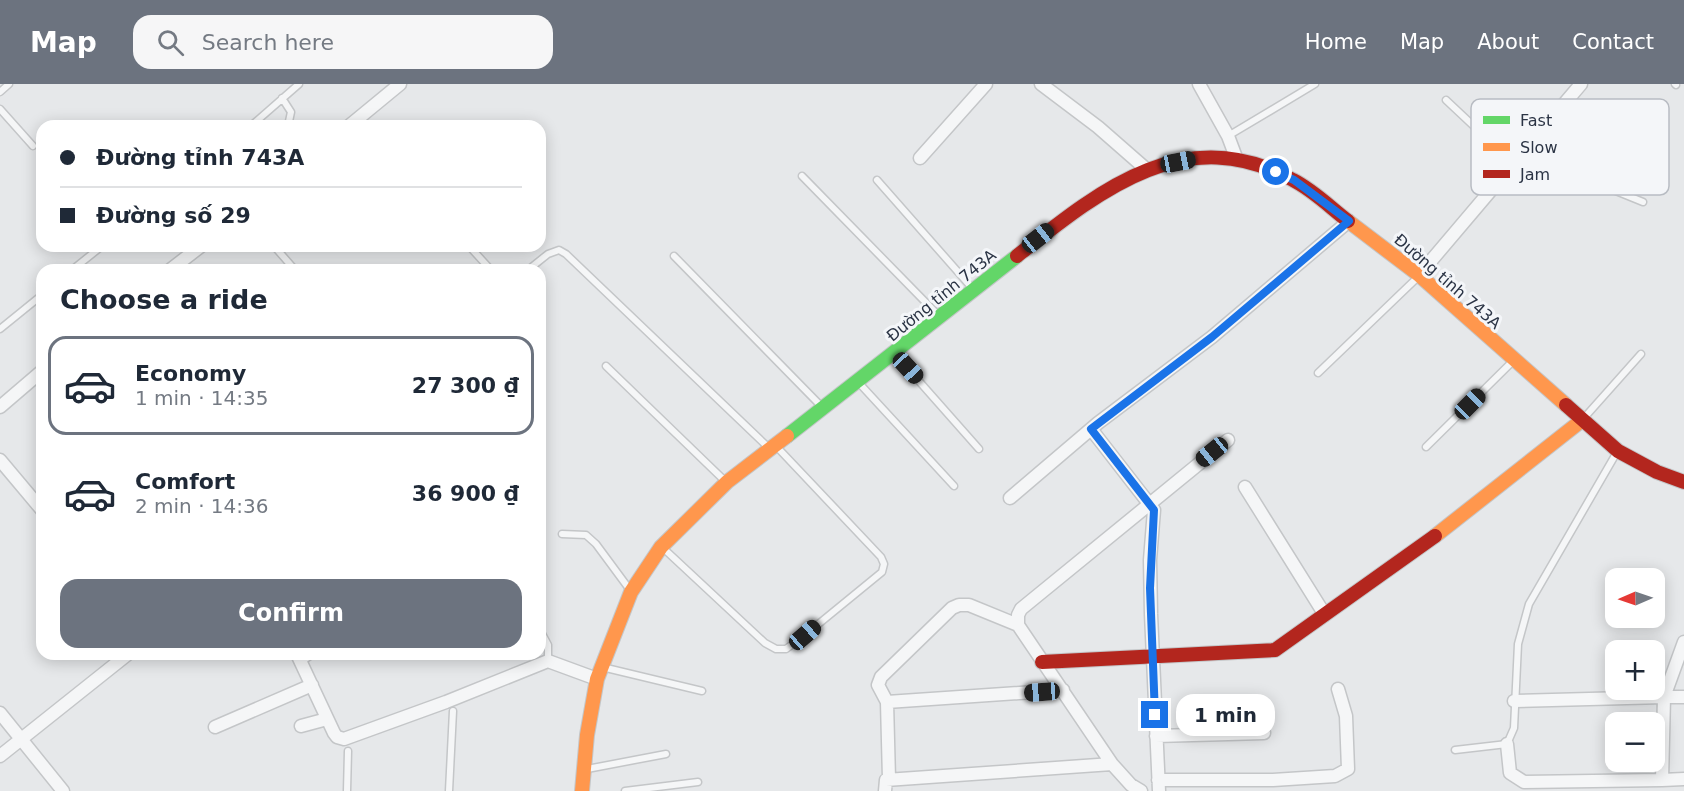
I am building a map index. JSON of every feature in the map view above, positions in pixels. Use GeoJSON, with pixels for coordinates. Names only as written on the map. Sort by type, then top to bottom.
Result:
{"type":"FeatureCollection","features":[{"type":"Feature","properties":{"kind":"main road","name":"Đường tỉnh 743A"},"geometry":{"type":"LineString","coordinates":[[582,791],[591,704],[599,673],[631,592],[661,547],[727,482],[894,354],[973,289],[1072,212],[1100,193],[1146,169],[1198,158],[1218,157],[1258,165],[1294,180],[1419,275],[1581,421],[1618,451],[1657,472],[1684,482]]}},
{"type":"Feature","properties":{"kind":"main road"},"geometry":{"type":"LineString","coordinates":[[1042,662],[1275,650],[1454,522],[1581,421]]}},
{"type":"Feature","properties":{"kind":"street"},"geometry":{"type":"LineString","coordinates":[[356,120],[399,84]]}},
{"type":"Feature","properties":{"kind":"street"},"geometry":{"type":"LineString","coordinates":[[920,158],[986,84]]}},
{"type":"Feature","properties":{"kind":"street"},"geometry":{"type":"LineString","coordinates":[[1041,84],[1098,127],[1146,169]]}},
{"type":"Feature","properties":{"kind":"street"},"geometry":{"type":"LineString","coordinates":[[1199,84],[1228,136],[1237,160]]}},
{"type":"Feature","properties":{"kind":"street"},"geometry":{"type":"LineString","coordinates":[[1568,99],[1581,84]]}},
{"type":"Feature","properties":{"kind":"street"},"geometry":{"type":"LineString","coordinates":[[1419,275],[1487,195]]}},
{"type":"Feature","properties":{"kind":"street"},"geometry":{"type":"LineString","coordinates":[[1010,498],[1091,429],[1212,337],[1349,221]]}},
{"type":"Feature","properties":{"kind":"street"},"geometry":{"type":"LineString","coordinates":[[178,264],[193,252]]}},
{"type":"Feature","properties":{"kind":"street"},"geometry":{"type":"LineString","coordinates":[[0,407],[36,375]]}},
{"type":"Feature","properties":{"kind":"street"},"geometry":{"type":"LineString","coordinates":[[1091,429],[1154,510],[1150,560],[1158,785],[1335,776],[1348,769],[1346,716],[1338,689]]}},
{"type":"Feature","properties":{"kind":"street"},"geometry":{"type":"LineString","coordinates":[[1133,789],[1112,764],[1042,662],[1018,625],[1018,615],[1021,609],[1228,440]]}},
{"type":"Feature","properties":{"kind":"street"},"geometry":{"type":"LineString","coordinates":[[0,460],[36,498]]}},
{"type":"Feature","properties":{"kind":"street"},"geometry":{"type":"LineString","coordinates":[[1245,487],[1325,615]]}},
{"type":"Feature","properties":{"kind":"street"},"geometry":{"type":"LineString","coordinates":[[1018,625],[969,605],[959,604],[952,608],[881,677],[878,685],[887,702],[887,785],[1112,764]]}},
{"type":"Feature","properties":{"kind":"street"},"geometry":{"type":"LineString","coordinates":[[1665,694],[1684,642]]}},
{"type":"Feature","properties":{"kind":"street"},"geometry":{"type":"LineString","coordinates":[[0,756],[120,660]]}},
{"type":"Feature","properties":{"kind":"street"},"geometry":{"type":"LineString","coordinates":[[300,660],[334,733],[337,737],[344,739],[446,702],[548,661],[599,673]]}},
{"type":"Feature","properties":{"kind":"street"},"geometry":{"type":"LineString","coordinates":[[215,727],[312,685]]}},
{"type":"Feature","properties":{"kind":"street"},"geometry":{"type":"LineString","coordinates":[[887,702],[1063,690]]}},
{"type":"Feature","properties":{"kind":"street"},"geometry":{"type":"LineString","coordinates":[[1665,697],[1684,697]]}},
{"type":"Feature","properties":{"kind":"street"},"geometry":{"type":"LineString","coordinates":[[1514,701],[1605,699]]}},
{"type":"Feature","properties":{"kind":"street"},"geometry":{"type":"LineString","coordinates":[[1662,780],[1664,700]]}},
{"type":"Feature","properties":{"kind":"street"},"geometry":{"type":"LineString","coordinates":[[0,713],[63,791]]}},
{"type":"Feature","properties":{"kind":"street"},"geometry":{"type":"LineString","coordinates":[[301,726],[327,718]]}},
{"type":"Feature","properties":{"kind":"street"},"geometry":{"type":"LineString","coordinates":[[1156,736],[1264,733]]}},
{"type":"Feature","properties":{"kind":"street"},"geometry":{"type":"LineString","coordinates":[[1507,744],[1510,773],[1524,782],[1684,779]]}},
{"type":"Feature","properties":{"kind":"lane"},"geometry":{"type":"LineString","coordinates":[[0,92],[9,84]]}},
{"type":"Feature","properties":{"kind":"lane"},"geometry":{"type":"LineString","coordinates":[[258,120],[299,84]]}},
{"type":"Feature","properties":{"kind":"lane"},"geometry":{"type":"LineString","coordinates":[[1228,136],[1315,84]]}},
{"type":"Feature","properties":{"kind":"lane"},"geometry":{"type":"LineString","coordinates":[[282,98],[291,112],[289,120]]}},
{"type":"Feature","properties":{"kind":"lane"},"geometry":{"type":"LineString","coordinates":[[1446,100],[1471,125]]}},
{"type":"Feature","properties":{"kind":"lane"},"geometry":{"type":"LineString","coordinates":[[0,109],[33,146]]}},
{"type":"Feature","properties":{"kind":"lane"},"geometry":{"type":"LineString","coordinates":[[802,176],[939,317]]}},
{"type":"Feature","properties":{"kind":"lane"},"geometry":{"type":"LineString","coordinates":[[877,180],[973,289]]}},
{"type":"Feature","properties":{"kind":"lane"},"geometry":{"type":"LineString","coordinates":[[1626,195],[1643,202]]}},
{"type":"Feature","properties":{"kind":"lane"},"geometry":{"type":"LineString","coordinates":[[536,264],[548,254],[559,250],[566,254],[773,447],[881,557],[884,564],[882,572],[805,635],[786,649],[776,649],[765,643],[661,547]]}},
{"type":"Feature","properties":{"kind":"lane"},"geometry":{"type":"LineString","coordinates":[[80,264],[94,252]]}},
{"type":"Feature","properties":{"kind":"lane"},"geometry":{"type":"LineString","coordinates":[[279,252],[290,264]]}},
{"type":"Feature","properties":{"kind":"lane"},"geometry":{"type":"LineString","coordinates":[[474,252],[485,264]]}},
{"type":"Feature","properties":{"kind":"lane"},"geometry":{"type":"LineString","coordinates":[[674,256],[824,408]]}},
{"type":"Feature","properties":{"kind":"lane"},"geometry":{"type":"LineString","coordinates":[[1318,373],[1419,275]]}},
{"type":"Feature","properties":{"kind":"lane"},"geometry":{"type":"LineString","coordinates":[[0,328],[36,300]]}},
{"type":"Feature","properties":{"kind":"lane"},"geometry":{"type":"LineString","coordinates":[[894,354],[979,448]]}},
{"type":"Feature","properties":{"kind":"lane"},"geometry":{"type":"LineString","coordinates":[[1581,421],[1641,354]]}},
{"type":"Feature","properties":{"kind":"lane"},"geometry":{"type":"LineString","coordinates":[[1426,447],[1514,360]]}},
{"type":"Feature","properties":{"kind":"lane"},"geometry":{"type":"LineString","coordinates":[[606,366],[727,482]]}},
{"type":"Feature","properties":{"kind":"lane"},"geometry":{"type":"LineString","coordinates":[[858,381],[954,486]]}},
{"type":"Feature","properties":{"kind":"lane"},"geometry":{"type":"LineString","coordinates":[[1455,750],[1507,744],[1514,728],[1518,644],[1529,604],[1618,451]]}},
{"type":"Feature","properties":{"kind":"lane"},"geometry":{"type":"LineString","coordinates":[[562,534],[586,535],[596,544],[631,592]]}},
{"type":"Feature","properties":{"kind":"lane"},"geometry":{"type":"LineString","coordinates":[[546,641],[548,661]]}},
{"type":"Feature","properties":{"kind":"lane"},"geometry":{"type":"LineString","coordinates":[[599,673],[702,691]]}},
{"type":"Feature","properties":{"kind":"lane"},"geometry":{"type":"LineString","coordinates":[[449,791],[453,711]]}},
{"type":"Feature","properties":{"kind":"lane"},"geometry":{"type":"LineString","coordinates":[[347,791],[348,751]]}},
{"type":"Feature","properties":{"kind":"lane"},"geometry":{"type":"LineString","coordinates":[[584,770],[666,754]]}},
{"type":"Feature","properties":{"kind":"lane"},"geometry":{"type":"LineString","coordinates":[[625,791],[698,782]]}},
{"type":"Feature","properties":{"kind":"traffic: fast"},"geometry":{"type":"LineString","coordinates":[[787,436],[1017,256]]}},
{"type":"Feature","properties":{"kind":"traffic: slow"},"geometry":{"type":"LineString","coordinates":[[1348,221],[1419,275],[1566,405]]}},
{"type":"Feature","properties":{"kind":"traffic: slow"},"geometry":{"type":"LineString","coordinates":[[1435,536],[1581,421]]}},
{"type":"Feature","properties":{"kind":"traffic: slow"},"geometry":{"type":"LineString","coordinates":[[582,791],[587,735],[597,679],[631,592],[661,547],[727,482],[787,436]]}},
{"type":"Feature","properties":{"kind":"traffic: jam"},"geometry":{"type":"LineString","coordinates":[[1017,256],[1080,208],[1145,171],[1180,161],[1216,157],[1253,163],[1293,180],[1315,194],[1348,221]]}},
{"type":"Feature","properties":{"kind":"traffic: jam"},"geometry":{"type":"LineString","coordinates":[[1566,405],[1618,451],[1657,472],[1684,482]]}},
{"type":"Feature","properties":{"kind":"traffic: jam"},"geometry":{"type":"LineString","coordinates":[[1042,662],[1275,650],[1435,536]]}},
{"type":"Feature","properties":{"kind":"route"},"geometry":{"type":"LineString","coordinates":[[1155,715],[1150,588],[1154,510],[1091,429],[1212,337],[1349,221],[1294,180],[1276,172]]}}]}
